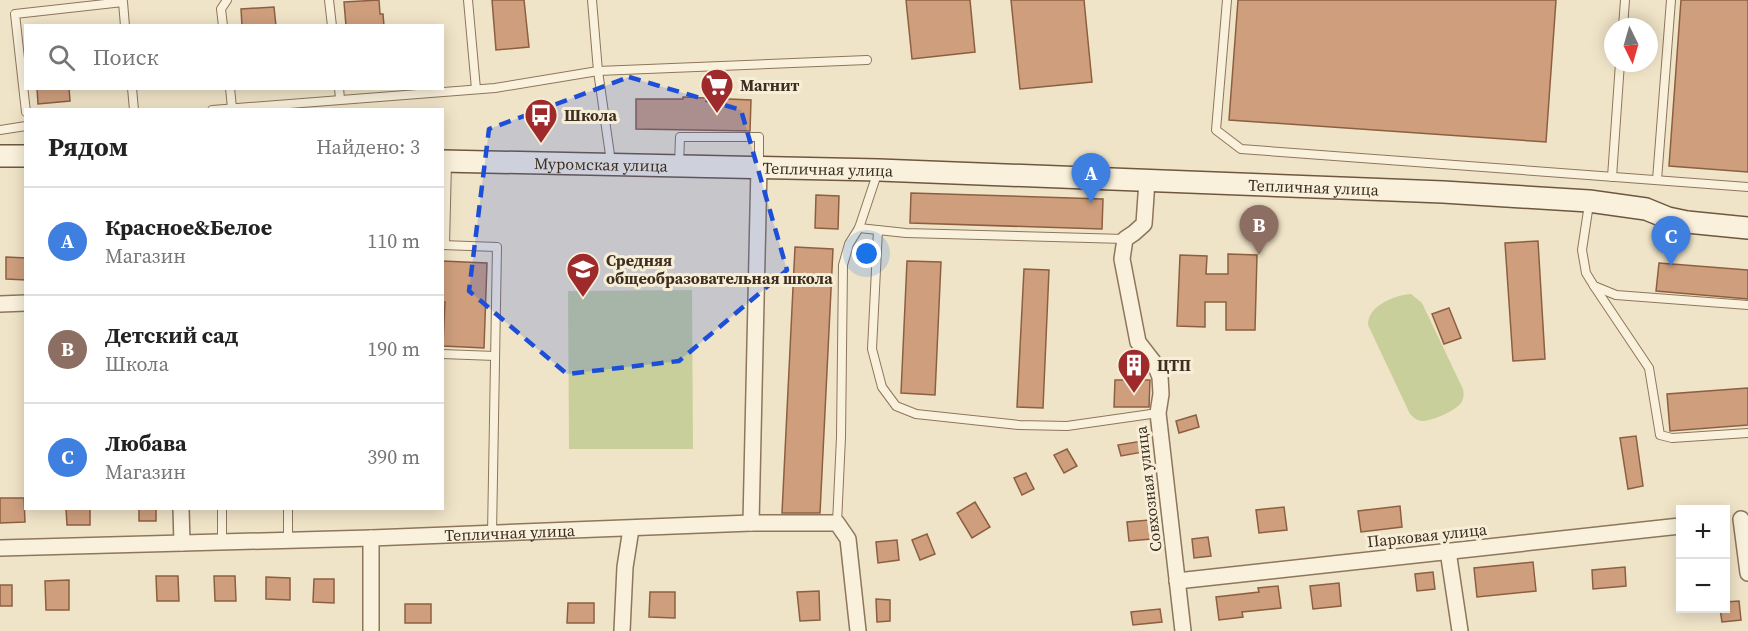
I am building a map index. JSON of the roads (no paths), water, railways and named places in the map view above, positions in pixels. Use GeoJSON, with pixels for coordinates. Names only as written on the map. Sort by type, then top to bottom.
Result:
{"type":"FeatureCollection","features":[{"type":"Feature","properties":{"kind":"street"},"geometry":{"type":"LineString","coordinates":[[0,156],[24,156]]}},
{"type":"Feature","properties":{"kind":"street","name":"Муромская улица"},"geometry":{"type":"LineString","coordinates":[[445,161],[759,167]]}},
{"type":"Feature","properties":{"kind":"street","name":"Тепличная улица"},"geometry":{"type":"LineString","coordinates":[[0,548],[492,534],[751,523],[759,167],[1431,192],[1589,201],[1646,209],[1668,218],[1687,222],[1748,228]]}},
{"type":"Feature","properties":{"kind":"street"},"geometry":{"type":"LineString","coordinates":[[1125,239],[1144,224],[1147,181]]}},
{"type":"Feature","properties":{"kind":"street","name":"Совхозная улица"},"geometry":{"type":"LineString","coordinates":[[1125,239],[1122,260],[1138,342],[1155,364],[1160,377],[1161,394],[1158,413],[1183,631]]}},
{"type":"Feature","properties":{"kind":"street"},"geometry":{"type":"LineString","coordinates":[[0,304],[24,303]]}},
{"type":"Feature","properties":{"kind":"street"},"geometry":{"type":"LineString","coordinates":[[181,510],[182,543]]}},
{"type":"Feature","properties":{"kind":"street"},"geometry":{"type":"LineString","coordinates":[[1738,520],[1748,573]]}},
{"type":"Feature","properties":{"kind":"street"},"geometry":{"type":"LineString","coordinates":[[751,523],[837,523],[848,539],[858,631]]}},
{"type":"Feature","properties":{"kind":"street","name":"Парковая улица"},"geometry":{"type":"LineString","coordinates":[[1177,581],[1676,526]]}},
{"type":"Feature","properties":{"kind":"street"},"geometry":{"type":"LineString","coordinates":[[622,631],[625,567],[631,529]]}},
{"type":"Feature","properties":{"kind":"street"},"geometry":{"type":"LineString","coordinates":[[371,538],[371,631]]}},
{"type":"Feature","properties":{"kind":"street"},"geometry":{"type":"LineString","coordinates":[[1448,551],[1460,631]]}},
{"type":"Feature","properties":{"kind":"lane"},"geometry":{"type":"LineString","coordinates":[[223,24],[221,9],[227,0]]}},
{"type":"Feature","properties":{"kind":"lane"},"geometry":{"type":"LineString","coordinates":[[330,0],[332,24]]}},
{"type":"Feature","properties":{"kind":"lane"},"geometry":{"type":"LineString","coordinates":[[468,0],[476,89]]}},
{"type":"Feature","properties":{"kind":"lane"},"geometry":{"type":"LineString","coordinates":[[592,0],[598,70],[611,164]]}},
{"type":"Feature","properties":{"kind":"lane"},"geometry":{"type":"LineString","coordinates":[[1227,0],[1216,130],[1241,149],[1748,187]]}},
{"type":"Feature","properties":{"kind":"lane"},"geometry":{"type":"LineString","coordinates":[[1624,18],[1625,0]]}},
{"type":"Feature","properties":{"kind":"lane"},"geometry":{"type":"LineString","coordinates":[[1657,180],[1671,0]]}},
{"type":"Feature","properties":{"kind":"lane"},"geometry":{"type":"LineString","coordinates":[[26,108],[15,14],[123,2],[125,24]]}},
{"type":"Feature","properties":{"kind":"lane"},"geometry":{"type":"LineString","coordinates":[[230,90],[232,108],[275,107],[340,99],[495,88],[598,70],[867,60]]}},
{"type":"Feature","properties":{"kind":"lane"},"geometry":{"type":"LineString","coordinates":[[1612,177],[1619,72]]}},
{"type":"Feature","properties":{"kind":"lane"},"geometry":{"type":"LineString","coordinates":[[132,90],[134,108]]}},
{"type":"Feature","properties":{"kind":"lane"},"geometry":{"type":"LineString","coordinates":[[339,90],[340,99]]}},
{"type":"Feature","properties":{"kind":"lane"},"geometry":{"type":"LineString","coordinates":[[0,130],[24,126]]}},
{"type":"Feature","properties":{"kind":"lane"},"geometry":{"type":"LineString","coordinates":[[679,165],[680,137],[759,137],[759,167]]}},
{"type":"Feature","properties":{"kind":"lane"},"geometry":{"type":"LineString","coordinates":[[445,161],[444,245],[496,247],[492,534]]}},
{"type":"Feature","properties":{"kind":"lane"},"geometry":{"type":"LineString","coordinates":[[837,523],[841,437],[843,265],[849,244],[859,228],[879,170]]}},
{"type":"Feature","properties":{"kind":"lane"},"geometry":{"type":"LineString","coordinates":[[1589,201],[1582,250],[1586,273],[1649,368],[1660,435],[1672,438],[1748,433]]}},
{"type":"Feature","properties":{"kind":"lane"},"geometry":{"type":"LineString","coordinates":[[859,228],[906,233],[1125,239]]}},
{"type":"Feature","properties":{"kind":"lane"},"geometry":{"type":"LineString","coordinates":[[878,230],[872,349],[882,387],[896,406],[916,414],[1019,425],[1067,426],[1158,413]]}},
{"type":"Feature","properties":{"kind":"lane"},"geometry":{"type":"LineString","coordinates":[[1594,286],[1616,295],[1748,305]]}},
{"type":"Feature","properties":{"kind":"lane"},"geometry":{"type":"LineString","coordinates":[[444,354],[495,356]]}},
{"type":"Feature","properties":{"kind":"lane"},"geometry":{"type":"LineString","coordinates":[[222,510],[222,542]]}},
{"type":"Feature","properties":{"kind":"lane"},"geometry":{"type":"LineString","coordinates":[[288,510],[288,540]]}},
{"type":"Feature","properties":{"kind":"place","name":"Магнит"},"geometry":{"type":"Point","coordinates":[717,114]}},
{"type":"Feature","properties":{"kind":"place","name":"Школа"},"geometry":{"type":"Point","coordinates":[541,144]}},
{"type":"Feature","properties":{"kind":"place","name":"Красное&Белое"},"geometry":{"type":"Point","coordinates":[1091,203]}},
{"type":"Feature","properties":{"kind":"place","name":"Детский сад"},"geometry":{"type":"Point","coordinates":[1259,255]}},
{"type":"Feature","properties":{"kind":"place","name":"Любава"},"geometry":{"type":"Point","coordinates":[1671,266]}},
{"type":"Feature","properties":{"kind":"place","name":"Средняя общеобразовательная школа"},"geometry":{"type":"Point","coordinates":[583,298]}},
{"type":"Feature","properties":{"kind":"place","name":"ЦТП"},"geometry":{"type":"Point","coordinates":[1134,394]}}]}
